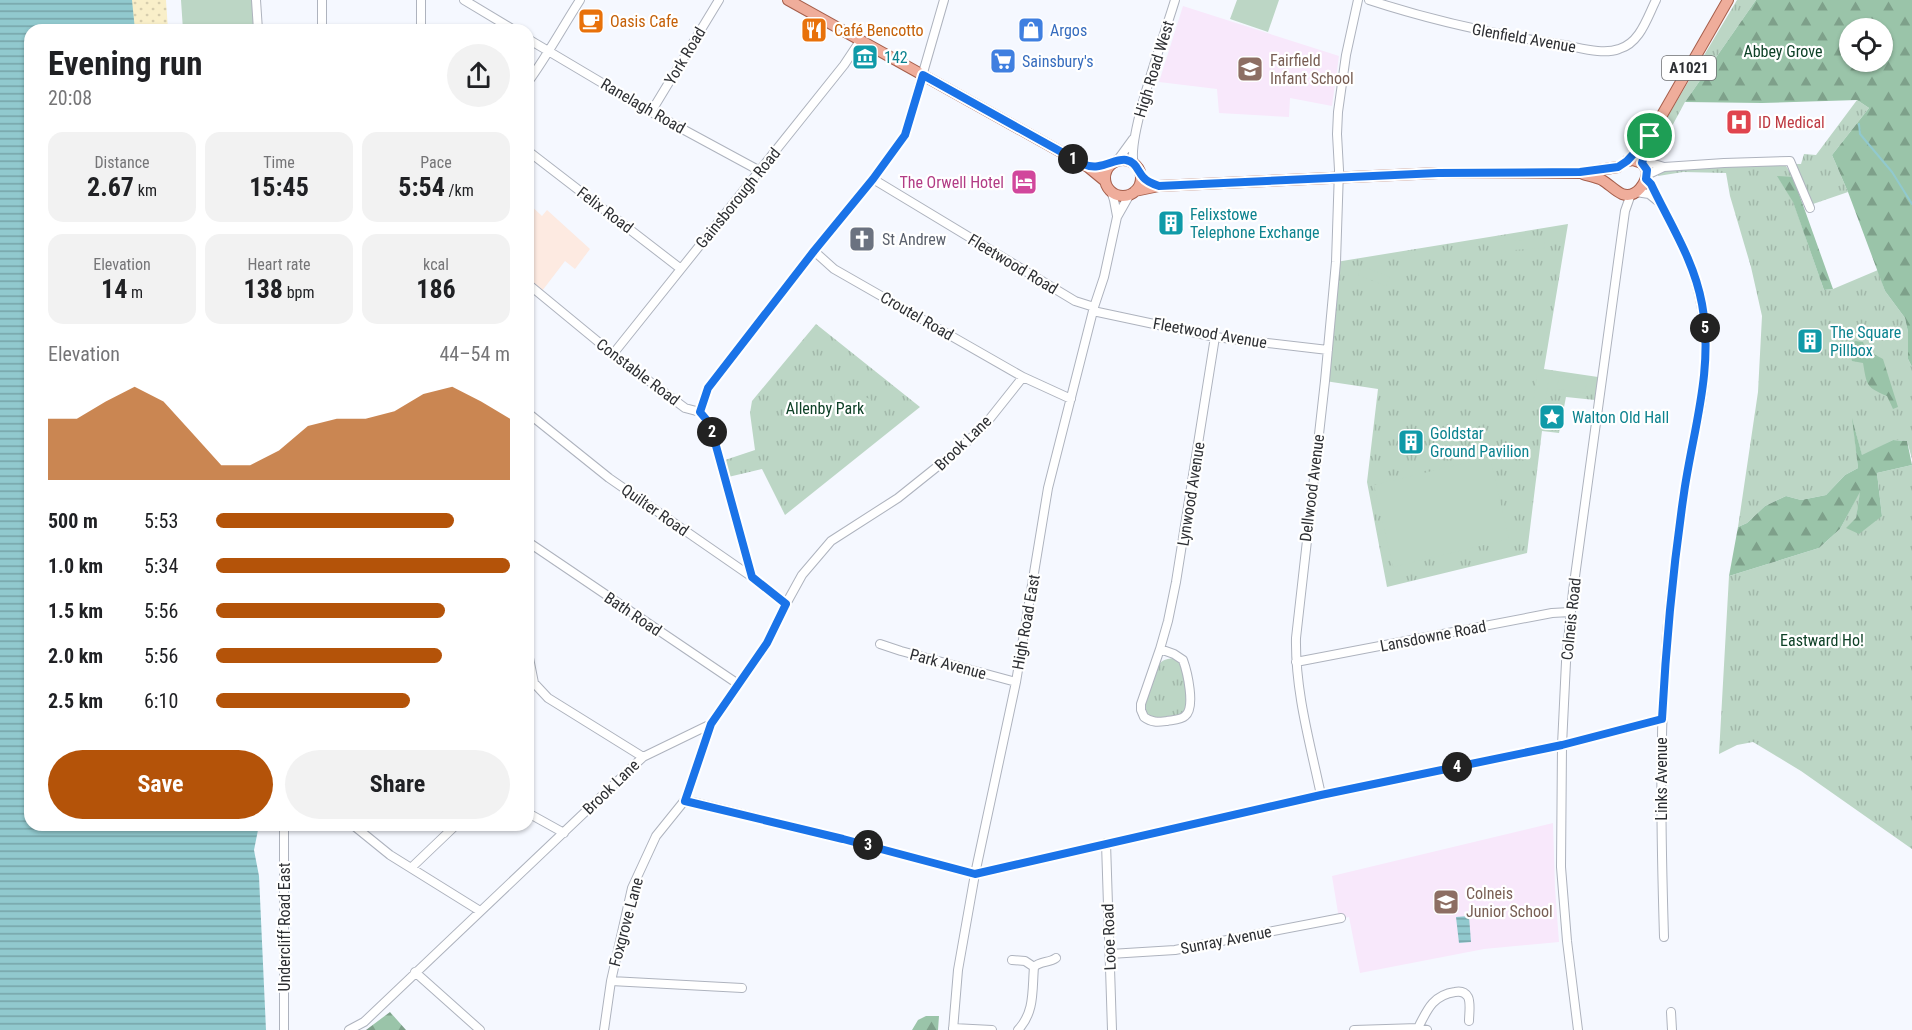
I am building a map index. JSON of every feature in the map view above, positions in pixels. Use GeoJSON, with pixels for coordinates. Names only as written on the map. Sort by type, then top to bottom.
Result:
{"type":"FeatureCollection","features":[{"type":"Feature","properties":{"kind":"main road"},"geometry":{"type":"LineString","coordinates":[[788,0],[1088,166],[1105,181],[1111,191],[1121,196],[1159,186],[1438,173],[1580,172],[1633,160],[1645,170],[1633,193],[1625,194],[1601,179],[1580,172]]}},
{"type":"Feature","properties":{"kind":"main road","name":"A1021"},"geometry":{"type":"LineString","coordinates":[[1622,164],[1650,136],[1728,0]]}},
{"type":"Feature","properties":{"kind":"main road","name":"A1021"},"geometry":{"type":"LineString","coordinates":[[1645,170],[1650,136]]}},
{"type":"Feature","properties":{"kind":"main road"},"geometry":{"type":"LineString","coordinates":[[1088,166],[1127,160],[1145,179],[1159,186]]}},
{"type":"Feature","properties":{"kind":"main road"},"geometry":{"type":"LineString","coordinates":[[1105,181],[1105,175],[1114,163]]}},
{"type":"Feature","properties":{"kind":"main road"},"geometry":{"type":"LineString","coordinates":[[1616,189],[1612,177],[1622,164]]}},
{"type":"Feature","properties":{"kind":"main road"},"geometry":{"type":"LineString","coordinates":[[1132,192],[1140,183],[1137,169]]}},
{"type":"Feature","properties":{"kind":"street"},"geometry":{"type":"LineString","coordinates":[[256,0],[258,24]]}},
{"type":"Feature","properties":{"kind":"street"},"geometry":{"type":"LineString","coordinates":[[322,0],[322,24]]}},
{"type":"Feature","properties":{"kind":"street"},"geometry":{"type":"LineString","coordinates":[[421,0],[421,24]]}},
{"type":"Feature","properties":{"kind":"street"},"geometry":{"type":"LineString","coordinates":[[464,0],[504,24]]}},
{"type":"Feature","properties":{"kind":"street"},"geometry":{"type":"LineString","coordinates":[[534,73],[579,0]]}},
{"type":"Feature","properties":{"kind":"street","name":"York Road"},"geometry":{"type":"LineString","coordinates":[[651,112],[718,0]]}},
{"type":"Feature","properties":{"kind":"street"},"geometry":{"type":"LineString","coordinates":[[700,412],[708,388],[905,135],[944,0]]}},
{"type":"Feature","properties":{"kind":"street","name":"High Road West"},"geometry":{"type":"LineString","coordinates":[[1137,169],[1132,157],[1134,139],[1175,0]]}},
{"type":"Feature","properties":{"kind":"street","name":"Dellwood Avenue"},"geometry":{"type":"LineString","coordinates":[[1321,795],[1301,702],[1296,662],[1298,612],[1336,262],[1339,179],[1338,112],[1346,55],[1358,0]]}},
{"type":"Feature","properties":{"kind":"street","name":"Glenfield Avenue"},"geometry":{"type":"LineString","coordinates":[[1369,0],[1482,32],[1611,51],[1634,40],[1656,0]]}},
{"type":"Feature","properties":{"kind":"street","name":"Gainsborough Road"},"geometry":{"type":"LineString","coordinates":[[613,354],[844,65],[860,41]]}},
{"type":"Feature","properties":{"kind":"street","name":"Ranelagh Road"},"geometry":{"type":"LineString","coordinates":[[534,42],[651,112],[760,171]]}},
{"type":"Feature","properties":{"kind":"street","name":"High Road West"},"geometry":{"type":"LineString","coordinates":[[1114,163],[1134,139]]}},
{"type":"Feature","properties":{"kind":"street","name":"Felix Road"},"geometry":{"type":"LineString","coordinates":[[534,156],[681,269]]}},
{"type":"Feature","properties":{"kind":"street"},"geometry":{"type":"LineString","coordinates":[[1645,170],[1651,163],[1664,167],[1790,161],[1810,208]]}},
{"type":"Feature","properties":{"kind":"street","name":"Links Avenue"},"geometry":{"type":"LineString","coordinates":[[1645,170],[1694,273],[1702,306],[1706,343],[1702,395],[1687,474],[1667,633],[1660,796],[1664,937]]}},
{"type":"Feature","properties":{"kind":"street","name":"Fleetwood Road"},"geometry":{"type":"LineString","coordinates":[[873,179],[1075,301],[1094,309]]}},
{"type":"Feature","properties":{"kind":"street","name":"Colneis Road"},"geometry":{"type":"LineString","coordinates":[[1616,189],[1621,195],[1625,211]]}},
{"type":"Feature","properties":{"kind":"street","name":"High Road East"},"geometry":{"type":"LineString","coordinates":[[1111,191],[1117,217]]}},
{"type":"Feature","properties":{"kind":"street","name":"High Road East"},"geometry":{"type":"LineString","coordinates":[[953,1029],[958,970],[975,874],[1028,619],[1048,488],[1104,277],[1117,217],[1132,192]]}},
{"type":"Feature","properties":{"kind":"street"},"geometry":{"type":"LineString","coordinates":[[1633,193],[1649,194],[1659,202]]}},
{"type":"Feature","properties":{"kind":"street","name":"Colneis Road"},"geometry":{"type":"LineString","coordinates":[[1578,1030],[1562,885],[1562,745],[1566,662],[1570,612],[1625,211],[1633,193]]}},
{"type":"Feature","properties":{"kind":"street","name":"Croutel Road"},"geometry":{"type":"LineString","coordinates":[[814,251],[834,269],[1023,377]]}},
{"type":"Feature","properties":{"kind":"street","name":"Constable Road"},"geometry":{"type":"LineString","coordinates":[[534,289],[613,354],[685,408],[700,412],[710,424],[752,577]]}},
{"type":"Feature","properties":{"kind":"street","name":"Fleetwood Avenue"},"geometry":{"type":"LineString","coordinates":[[1094,309],[1215,338],[1328,350]]}},
{"type":"Feature","properties":{"kind":"street","name":"Lynwood Avenue"},"geometry":{"type":"LineString","coordinates":[[1160,649],[1183,660],[1190,694],[1190,706],[1188,713],[1182,718],[1156,722],[1144,717],[1141,707],[1172,608],[1215,338]]}},
{"type":"Feature","properties":{"kind":"street"},"geometry":{"type":"LineString","coordinates":[[1023,377],[1071,399]]}},
{"type":"Feature","properties":{"kind":"street","name":"Brook Lane"},"geometry":{"type":"LineString","coordinates":[[348,1030],[364,1022],[643,757],[711,724],[767,643],[802,575],[831,541],[898,498],[958,450],[984,426],[1023,377]]}},
{"type":"Feature","properties":{"kind":"street","name":"Quilter Road"},"geometry":{"type":"LineString","coordinates":[[534,418],[609,478],[752,577],[786,604]]}},
{"type":"Feature","properties":{"kind":"street","name":"Bath Road"},"geometry":{"type":"LineString","coordinates":[[534,550],[738,684]]}},
{"type":"Feature","properties":{"kind":"street","name":"Lansdowne Road"},"geometry":{"type":"LineString","coordinates":[[1296,662],[1552,613],[1570,612]]}},
{"type":"Feature","properties":{"kind":"street","name":"Park Avenue"},"geometry":{"type":"LineString","coordinates":[[880,644],[1016,682]]}},
{"type":"Feature","properties":{"kind":"street"},"geometry":{"type":"LineString","coordinates":[[534,683],[548,698],[643,757]]}},
{"type":"Feature","properties":{"kind":"street"},"geometry":{"type":"LineString","coordinates":[[685,801],[975,874],[1321,795],[1562,745],[1662,719]]}},
{"type":"Feature","properties":{"kind":"street","name":"Foxgrove Lane"},"geometry":{"type":"LineString","coordinates":[[604,1030],[611,981],[632,888],[656,837],[685,801],[711,724]]}},
{"type":"Feature","properties":{"kind":"street"},"geometry":{"type":"LineString","coordinates":[[534,816],[564,833]]}},
{"type":"Feature","properties":{"kind":"street","name":"Undercliff Road East"},"geometry":{"type":"LineString","coordinates":[[284,831],[284,1030]]}},
{"type":"Feature","properties":{"kind":"street"},"geometry":{"type":"LineString","coordinates":[[363,831],[390,855],[480,911]]}},
{"type":"Feature","properties":{"kind":"street"},"geometry":{"type":"LineString","coordinates":[[412,867],[450,831]]}},
{"type":"Feature","properties":{"kind":"street","name":"Looe Road"},"geometry":{"type":"LineString","coordinates":[[1106,843],[1112,1030]]}},
{"type":"Feature","properties":{"kind":"street","name":"Sunray Avenue"},"geometry":{"type":"LineString","coordinates":[[1110,954],[1174,950],[1341,918]]}},
{"type":"Feature","properties":{"kind":"street"},"geometry":{"type":"LineString","coordinates":[[1034,967],[1056,958]]}},
{"type":"Feature","properties":{"kind":"street"},"geometry":{"type":"LineString","coordinates":[[1012,960],[1025,962],[1034,967]]}},
{"type":"Feature","properties":{"kind":"street"},"geometry":{"type":"LineString","coordinates":[[1019,1030],[1031,1009],[1034,967]]}},
{"type":"Feature","properties":{"kind":"street"},"geometry":{"type":"LineString","coordinates":[[415,972],[480,1030]]}},
{"type":"Feature","properties":{"kind":"street"},"geometry":{"type":"LineString","coordinates":[[611,981],[742,988]]}},
{"type":"Feature","properties":{"kind":"street"},"geometry":{"type":"LineString","coordinates":[[1359,1030],[1423,1029],[1431,1002],[1441,995],[1456,992],[1465,994],[1468,998],[1469,1021]]}},
{"type":"Feature","properties":{"kind":"street"},"geometry":{"type":"LineString","coordinates":[[1671,1012],[1672,1030]]}},
{"type":"Feature","properties":{"kind":"street"},"geometry":{"type":"LineString","coordinates":[[953,1029],[992,1030]]}},
{"type":"Feature","properties":{"kind":"shaded area","name":"Fairfield Infant School"},"geometry":{"type":"Polygon","coordinates":[[[1183,6],[1339,56],[1332,106],[1290,98],[1289,117],[1219,113],[1217,89],[1159,82],[1183,6]]]}},
{"type":"Feature","properties":{"kind":"shaded area"},"geometry":{"type":"Polygon","coordinates":[[[534,209],[542,216],[547,210],[590,249],[575,269],[565,261],[542,291],[534,284],[534,209]]]}},
{"type":"Feature","properties":{"kind":"shaded area","name":"Colneis Junior School"},"geometry":{"type":"Polygon","coordinates":[[[1553,823],[1559,942],[1484,949],[1360,973],[1349,917],[1339,919],[1332,876],[1553,823]]]}},
{"type":"Feature","properties":{"kind":"green space"},"geometry":{"type":"Polygon","coordinates":[[[181,0],[253,0],[255,24],[183,24],[181,0]]]}},
{"type":"Feature","properties":{"kind":"green space"},"geometry":{"type":"Polygon","coordinates":[[[1237,0],[1279,0],[1268,32],[1230,19],[1237,0]]]}},
{"type":"Feature","properties":{"kind":"green space"},"geometry":{"type":"Polygon","coordinates":[[[1737,0],[1756,0],[1685,102],[1671,128],[1662,157],[1655,157],[1650,150],[1653,141],[1737,0]]]}},
{"type":"Feature","properties":{"kind":"green space","name":"Abbey Grove"},"geometry":{"type":"Polygon","coordinates":[[[1756,0],[1912,0],[1912,367],[1908,359],[1908,332],[1905,318],[1885,291],[1832,155],[1869,108],[1857,100],[1762,103],[1685,102],[1756,0]]]}},
{"type":"Feature","properties":{"kind":"green space"},"geometry":{"type":"Polygon","coordinates":[[[1857,100],[1869,108],[1832,155],[1848,192],[1813,204],[1795,164],[1801,164],[1804,154],[1816,155],[1857,100]]]}},
{"type":"Feature","properties":{"kind":"green space"},"geometry":{"type":"Polygon","coordinates":[[[1775,164],[1786,166],[1793,177],[1778,177],[1793,201],[1824,290],[1833,289],[1878,270],[1885,291],[1905,318],[1908,332],[1908,359],[1912,367],[1912,459],[1907,441],[1893,440],[1862,456],[1853,422],[1858,468],[1845,475],[1826,495],[1801,500],[1786,496],[1765,506],[1747,523],[1738,527],[1758,392],[1762,316],[1751,267],[1730,196],[1726,173],[1683,172],[1658,176],[1659,170],[1775,164]]]}},
{"type":"Feature","properties":{"kind":"green space"},"geometry":{"type":"Polygon","coordinates":[[[1777,176],[1793,177],[1833,289],[1824,290],[1793,202],[1777,176]]]}},
{"type":"Feature","properties":{"kind":"green space"},"geometry":{"type":"Polygon","coordinates":[[[1568,224],[1544,369],[1598,377],[1595,400],[1566,397],[1559,433],[1542,431],[1527,553],[1387,587],[1367,482],[1378,389],[1325,381],[1336,262],[1568,224]]]}},
{"type":"Feature","properties":{"kind":"green space"},"geometry":{"type":"Polygon","coordinates":[[[1544,238],[1545,248],[1514,250],[1514,241],[1544,238]]]}},
{"type":"Feature","properties":{"kind":"green space"},"geometry":{"type":"Polygon","coordinates":[[[1362,266],[1390,277],[1386,286],[1358,275],[1362,266]]]}},
{"type":"Feature","properties":{"kind":"green space","name":"Allenby Park"},"geometry":{"type":"Polygon","coordinates":[[[816,324],[920,407],[785,515],[762,469],[724,478],[719,462],[755,450],[750,413],[752,401],[816,324]]]}},
{"type":"Feature","properties":{"kind":"green space"},"geometry":{"type":"Polygon","coordinates":[[[1855,341],[1863,342],[1866,350],[1883,359],[1898,407],[1893,409],[1887,396],[1871,388],[1865,377],[1863,363],[1852,361],[1849,350],[1855,341]]]}},
{"type":"Feature","properties":{"kind":"green space"},"geometry":{"type":"Polygon","coordinates":[[[1537,375],[1549,376],[1545,406],[1533,405],[1537,375]]]}},
{"type":"Feature","properties":{"kind":"green space"},"geometry":{"type":"Polygon","coordinates":[[[1559,376],[1587,380],[1585,393],[1557,389],[1559,376]]]}},
{"type":"Feature","properties":{"kind":"green space"},"geometry":{"type":"Polygon","coordinates":[[[836,390],[871,399],[869,408],[834,400],[836,390]]]}},
{"type":"Feature","properties":{"kind":"green space"},"geometry":{"type":"Polygon","coordinates":[[[1852,418],[1862,455],[1893,440],[1907,441],[1912,465],[1877,473],[1882,516],[1859,534],[1846,528],[1856,518],[1860,492],[1840,529],[1819,548],[1729,576],[1738,527],[1747,523],[1765,506],[1786,496],[1801,500],[1826,495],[1845,475],[1858,468],[1852,418]]]}},
{"type":"Feature","properties":{"kind":"green space"},"geometry":{"type":"Polygon","coordinates":[[[1490,457],[1509,539],[1393,567],[1374,485],[1490,457]]]}},
{"type":"Feature","properties":{"kind":"green space","name":"Eastward Ho!"},"geometry":{"type":"Polygon","coordinates":[[[1912,465],[1912,849],[1801,771],[1753,742],[1737,745],[1719,754],[1729,576],[1819,548],[1840,529],[1861,489],[1856,518],[1882,516],[1877,473],[1912,465]]]}},
{"type":"Feature","properties":{"kind":"green space"},"geometry":{"type":"Polygon","coordinates":[[[1173,658],[1181,663],[1187,694],[1186,710],[1177,716],[1150,717],[1144,713],[1144,708],[1151,679],[1160,663],[1173,658]]]}},
{"type":"Feature","properties":{"kind":"green space"},"geometry":{"type":"Polygon","coordinates":[[[390,1012],[406,1030],[366,1030],[390,1012]]]}},
{"type":"Feature","properties":{"kind":"green space"},"geometry":{"type":"Polygon","coordinates":[[[926,1016],[939,1016],[938,1030],[912,1030],[918,1020],[926,1016]]]}},
{"type":"Feature","properties":{"kind":"sand"},"geometry":{"type":"Polygon","coordinates":[[[101,0],[166,0],[168,24],[103,24],[101,0]]]}},
{"type":"Feature","properties":{"kind":"water"},"geometry":{"type":"Polygon","coordinates":[[[0,0],[132,0],[134,24],[24,24],[24,831],[258,831],[254,850],[259,876],[266,1030],[0,1030],[0,0]]]}},
{"type":"Feature","properties":{"kind":"water"},"geometry":{"type":"Polygon","coordinates":[[[1469,916],[1471,942],[1459,943],[1456,917],[1469,916]]]}},
{"type":"Feature","properties":{"kind":"waterway"},"geometry":{"type":"LineString","coordinates":[[1859,124],[1860,134],[1892,172],[1912,204]]}},
{"type":"Feature","properties":{"kind":"place","name":"Oasis Cafe"},"geometry":{"type":"Point","coordinates":[591,21]}},
{"type":"Feature","properties":{"kind":"place","name":"Café Bencotto"},"geometry":{"type":"Point","coordinates":[814,30]}},
{"type":"Feature","properties":{"kind":"place","name":"Argos"},"geometry":{"type":"Point","coordinates":[1031,30]}},
{"type":"Feature","properties":{"kind":"place","name":"142"},"geometry":{"type":"Point","coordinates":[865,57]}},
{"type":"Feature","properties":{"kind":"place","name":"Sainsbury's"},"geometry":{"type":"Point","coordinates":[1003,61]}},
{"type":"Feature","properties":{"kind":"place","name":"Fairfield Infant School"},"geometry":{"type":"Point","coordinates":[1250,69]}},
{"type":"Feature","properties":{"kind":"place","name":"ID Medical"},"geometry":{"type":"Point","coordinates":[1739,122]}},
{"type":"Feature","properties":{"kind":"place","name":"The Orwell Hotel"},"geometry":{"type":"Point","coordinates":[1024,182]}},
{"type":"Feature","properties":{"kind":"place","name":"Felixstowe Telephone Exchange"},"geometry":{"type":"Point","coordinates":[1171,223]}},
{"type":"Feature","properties":{"kind":"place","name":"St Andrew"},"geometry":{"type":"Point","coordinates":[862,239]}},
{"type":"Feature","properties":{"kind":"place","name":"The Square Pillbox"},"geometry":{"type":"Point","coordinates":[1810,341]}},
{"type":"Feature","properties":{"kind":"place","name":"Walton Old Hall"},"geometry":{"type":"Point","coordinates":[1552,417]}},
{"type":"Feature","properties":{"kind":"place","name":"Goldstar Ground Pavilion"},"geometry":{"type":"Point","coordinates":[1411,442]}},
{"type":"Feature","properties":{"kind":"place","name":"Colneis Junior School"},"geometry":{"type":"Point","coordinates":[1446,902]}},
{"type":"Feature","properties":{"kind":"route"},"geometry":{"type":"LineString","coordinates":[[923,75],[1083,164],[1088,166],[1110,165],[1115,161],[1127,160],[1137,166],[1145,179],[1159,186],[1438,173],[1602,170],[1618,167],[1627,161],[1650,136],[1642,163],[1648,173],[1646,179],[1651,184],[1690,262],[1702,306],[1706,343],[1706,368],[1674,565],[1662,719],[1562,745],[1321,795],[975,874],[685,801],[711,724],[767,643],[786,604],[752,577],[710,424],[700,412],[708,388],[905,135],[923,75]]}}]}
